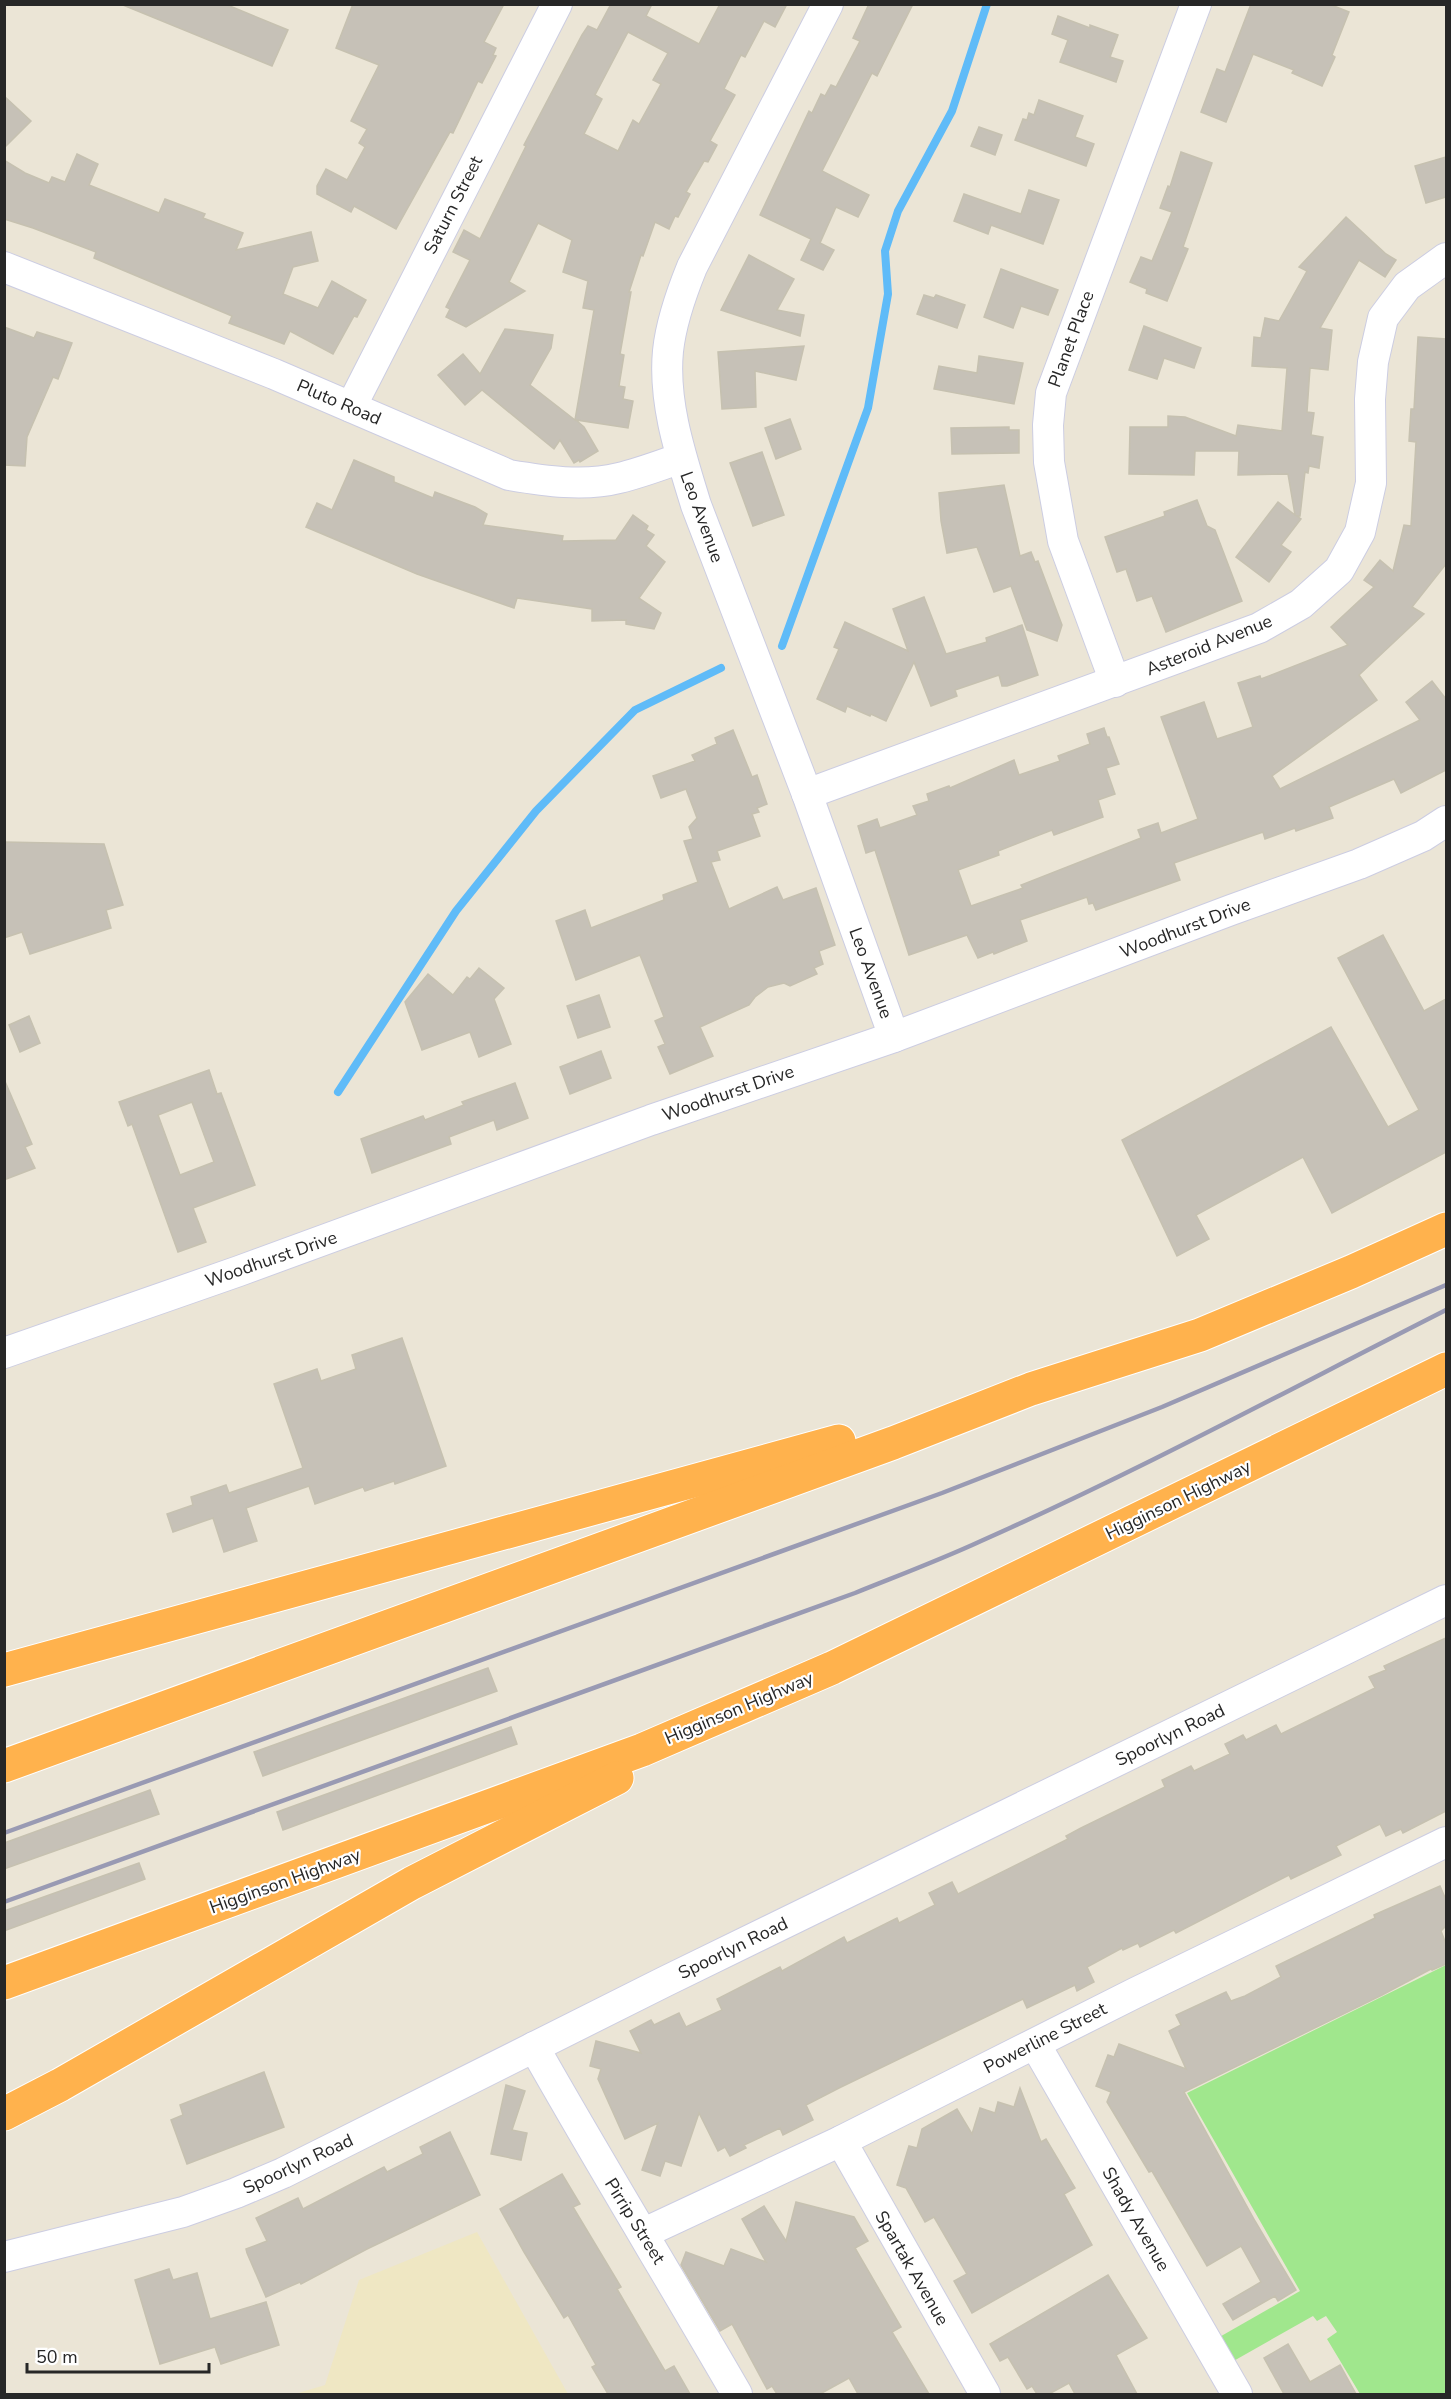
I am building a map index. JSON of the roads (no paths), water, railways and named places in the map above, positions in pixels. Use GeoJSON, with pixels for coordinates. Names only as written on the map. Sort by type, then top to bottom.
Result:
{"type":"FeatureCollection","features":[{"type":"Feature","properties":{"kind":"highway"},"geometry":{"type":"LineString","coordinates":[[4,1670],[1031,1389],[1200,1335],[1351,1272],[1446,1229]]}},
{"type":"Feature","properties":{"kind":"highway","name":"Higginson Highway"},"geometry":{"type":"LineString","coordinates":[[4,1983],[642,1750],[832,1668],[1446,1369]]}},
{"type":"Feature","properties":{"kind":"highway"},"geometry":{"type":"LineString","coordinates":[[4,1766],[893,1443],[1031,1389]]}},
{"type":"Feature","properties":{"kind":"highway"},"geometry":{"type":"LineString","coordinates":[[4,2115],[412,1883],[832,1668]]}},
{"type":"Feature","properties":{"kind":"street","name":"Saturn Street"},"geometry":{"type":"LineString","coordinates":[[351,407],[557,4]]}},
{"type":"Feature","properties":{"kind":"street","name":"Leo Avenue"},"geometry":{"type":"LineString","coordinates":[[828,4],[692,267],[678,303],[668,352],[670,405],[681,459],[696,505],[807,794],[894,1037]]}},
{"type":"Feature","properties":{"kind":"street","name":"Planet Place"},"geometry":{"type":"LineString","coordinates":[[1115,682],[1063,542],[1049,462],[1048,425],[1051,393],[1196,4]]}},
{"type":"Feature","properties":{"kind":"street","name":"Asteroid Avenue"},"geometry":{"type":"LineString","coordinates":[[807,794],[1259,628],[1301,603],[1339,570],[1360,532],[1371,483],[1370,399],[1373,362],[1383,318],[1407,286],[1446,258]]}},
{"type":"Feature","properties":{"kind":"street","name":"Pluto Road"},"geometry":{"type":"LineString","coordinates":[[4,267],[351,407],[509,474],[546,482],[578,483],[617,479],[681,459]]}},
{"type":"Feature","properties":{"kind":"street","name":"Woodhurst Drive"},"geometry":{"type":"LineString","coordinates":[[4,1353],[250,1267],[651,1120],[894,1037],[1359,864],[1423,836],[1446,821]]}},
{"type":"Feature","properties":{"kind":"street","name":"Spoorlyn Road"},"geometry":{"type":"LineString","coordinates":[[4,2257],[162,2218],[236,2193],[314,2158],[664,1982],[1446,1600]]}},
{"type":"Feature","properties":{"kind":"street","name":"Powerline Street"},"geometry":{"type":"LineString","coordinates":[[644,2233],[841,2141],[1134,1993],[1446,1842]]}},
{"type":"Feature","properties":{"kind":"street","name":"Shady Avenue"},"geometry":{"type":"LineString","coordinates":[[1035,2044],[1237,2394]]}},
{"type":"Feature","properties":{"kind":"street","name":"Pirrip Street"},"geometry":{"type":"LineString","coordinates":[[534,2047],[603,2170],[644,2233],[737,2394]]}},
{"type":"Feature","properties":{"kind":"street","name":"Spartak Avenue"},"geometry":{"type":"LineString","coordinates":[[841,2141],[985,2394]]}},
{"type":"Feature","properties":{"kind":"waterway"},"geometry":{"type":"LineString","coordinates":[[782,646],[868,408],[888,294],[885,251],[898,211],[952,111],[987,4]]}},
{"type":"Feature","properties":{"kind":"waterway"},"geometry":{"type":"LineString","coordinates":[[338,1092],[456,911],[536,811],[635,710],[721,668]]}},
{"type":"Feature","properties":{"kind":"railway"},"geometry":{"type":"LineString","coordinates":[[4,1833],[942,1493],[1162,1407],[1446,1285]]}},
{"type":"Feature","properties":{"kind":"railway"},"geometry":{"type":"LineString","coordinates":[[4,1902],[855,1593],[966,1548],[1099,1486],[1446,1310]]}}]}
